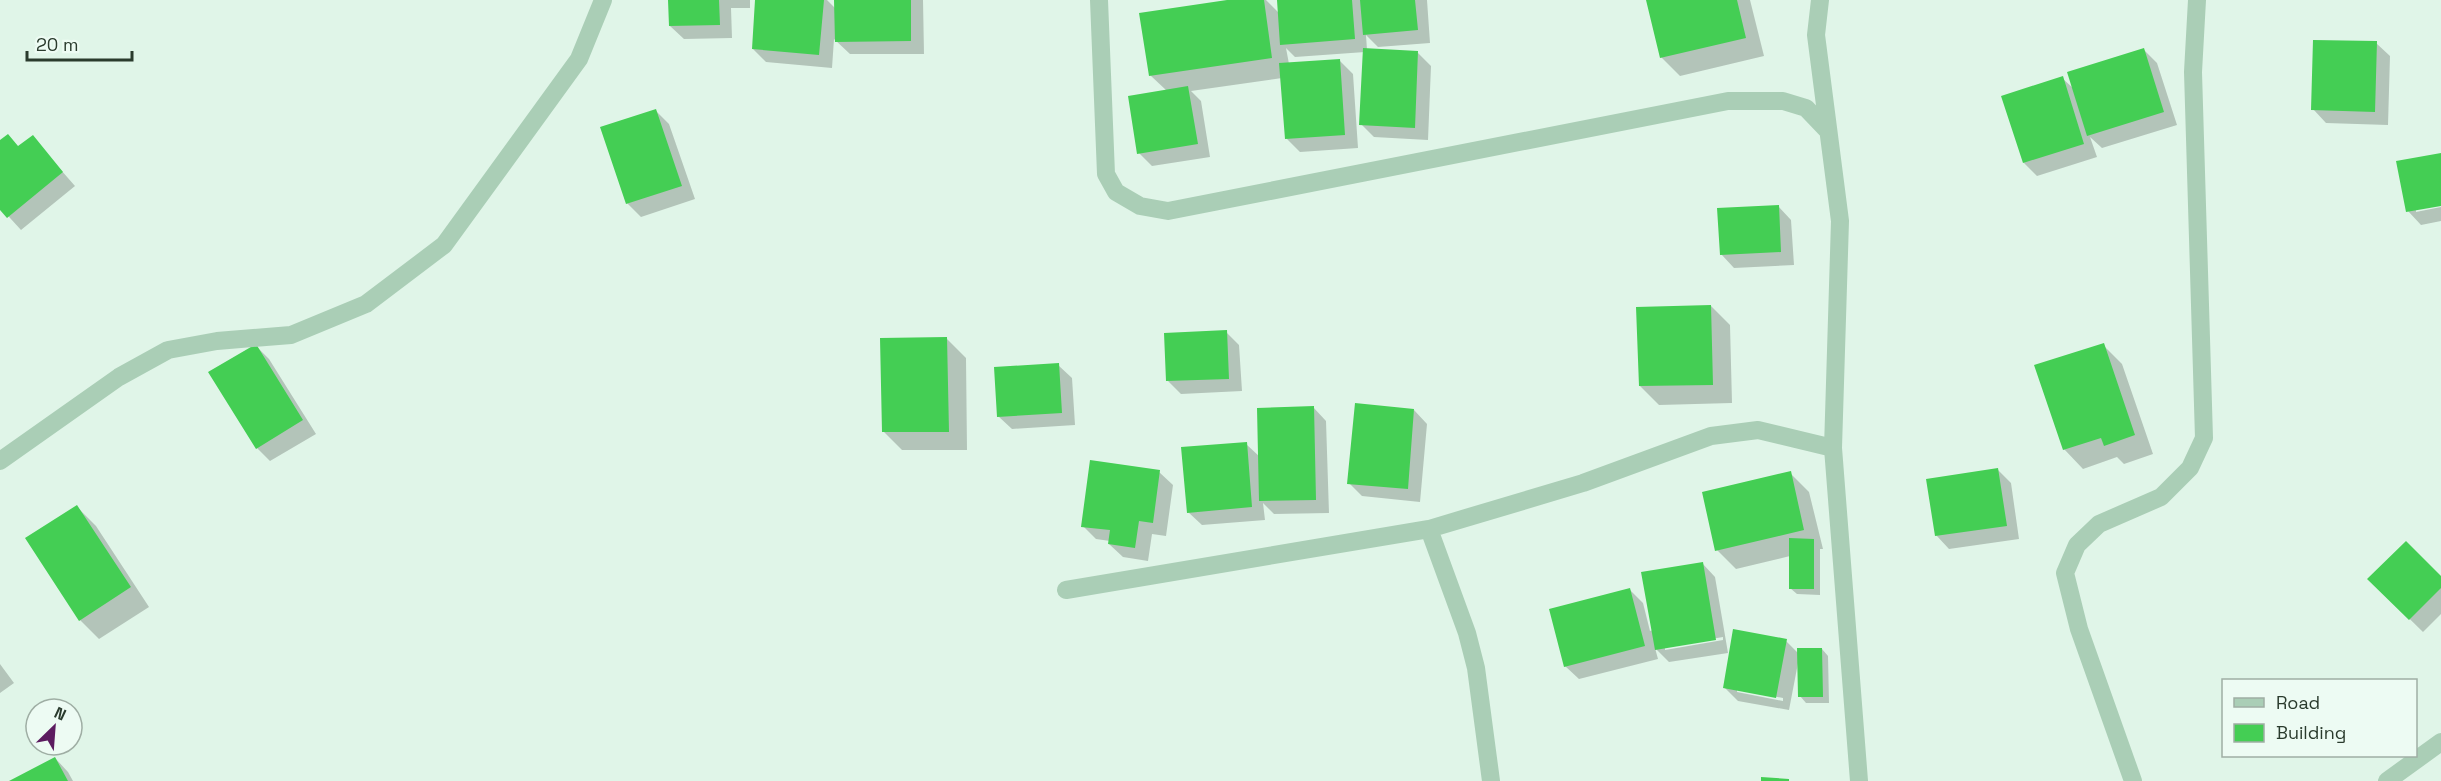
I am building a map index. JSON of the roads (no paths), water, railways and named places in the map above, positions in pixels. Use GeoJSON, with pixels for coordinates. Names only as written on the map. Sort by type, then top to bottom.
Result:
{"type":"FeatureCollection","features":[{"type":"Feature","properties":{"kind":"street"},"geometry":{"type":"LineString","coordinates":[[0,461],[119,377],[168,350],[217,341],[291,335],[366,304],[444,245],[579,59],[603,0]]}},
{"type":"Feature","properties":{"kind":"street"},"geometry":{"type":"LineString","coordinates":[[1098,0],[1106,174],[1116,192],[1140,206],[1168,212],[1728,101],[1783,101],[1806,108],[1828,131]]}},
{"type":"Feature","properties":{"kind":"street"},"geometry":{"type":"LineString","coordinates":[[1820,0],[1816,35],[1840,221],[1833,448],[1859,781]]}},
{"type":"Feature","properties":{"kind":"street"},"geometry":{"type":"LineString","coordinates":[[2133,781],[2079,629],[2065,573],[2077,545],[2099,525],[2161,497],[2190,468],[2204,438],[2193,72],[2197,0]]}},
{"type":"Feature","properties":{"kind":"street"},"geometry":{"type":"LineString","coordinates":[[1066,590],[1429,529],[1583,483],[1712,436],[1758,430],[1833,448]]}},
{"type":"Feature","properties":{"kind":"street"},"geometry":{"type":"LineString","coordinates":[[1429,529],[1467,633],[1476,668],[1491,781]]}},
{"type":"Feature","properties":{"kind":"street"},"geometry":{"type":"LineString","coordinates":[[2387,781],[2441,742]]}}]}
